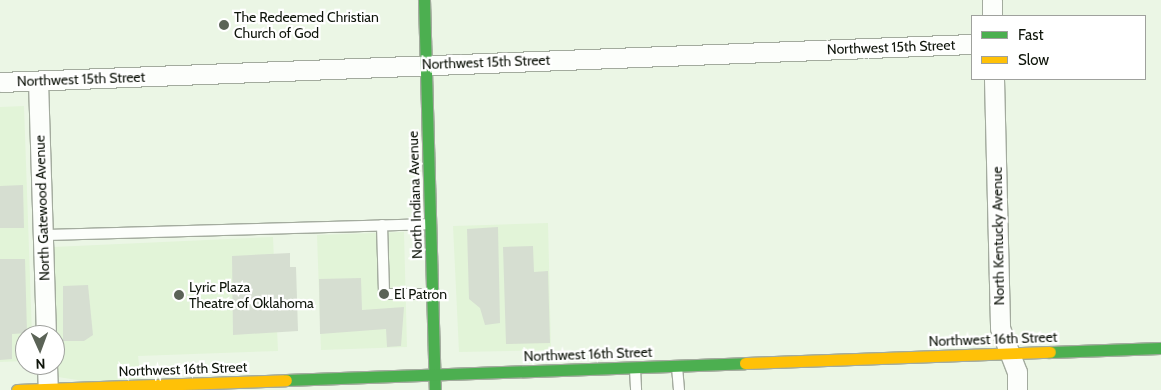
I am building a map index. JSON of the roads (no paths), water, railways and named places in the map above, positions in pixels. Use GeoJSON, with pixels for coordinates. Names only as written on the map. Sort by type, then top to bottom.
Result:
{"type":"FeatureCollection","features":[{"type":"Feature","properties":{"kind":"street","name":"North Indiana Avenue"},"geometry":{"type":"LineString","coordinates":[[424,0],[434,390]]}},
{"type":"Feature","properties":{"kind":"street"},"geometry":{"type":"LineString","coordinates":[[992,0],[992,15]]}},
{"type":"Feature","properties":{"kind":"street","name":"Northwest 15th Street"},"geometry":{"type":"LineString","coordinates":[[0,82],[971,44]]}},
{"type":"Feature","properties":{"kind":"street","name":"North Kentucky Avenue"},"geometry":{"type":"LineString","coordinates":[[994,80],[1000,328],[1007,353],[1017,372],[1017,390]]}},
{"type":"Feature","properties":{"kind":"street","name":"North Gatewood Avenue"},"geometry":{"type":"LineString","coordinates":[[38,81],[46,325]]}},
{"type":"Feature","properties":{"kind":"street","name":"Northwest 16th Street"},"geometry":{"type":"LineString","coordinates":[[17,390],[1161,348]]}},
{"type":"Feature","properties":{"kind":"street"},"geometry":{"type":"LineString","coordinates":[[47,375],[48,389]]}},
{"type":"Feature","properties":{"kind":"lane"},"geometry":{"type":"LineString","coordinates":[[43,235],[430,224]]}},
{"type":"Feature","properties":{"kind":"lane"},"geometry":{"type":"LineString","coordinates":[[382,225],[384,294],[432,294]]}},
{"type":"Feature","properties":{"kind":"lane"},"geometry":{"type":"LineString","coordinates":[[676,366],[679,390]]}},
{"type":"Feature","properties":{"kind":"lane"},"geometry":{"type":"LineString","coordinates":[[635,368],[636,390]]}},
{"type":"Feature","properties":{"kind":"place","name":"The Redeemed Christian Church of God"},"geometry":{"type":"Point","coordinates":[224,25]}},
{"type":"Feature","properties":{"kind":"place","name":"El Patron"},"geometry":{"type":"Point","coordinates":[384,294]}},
{"type":"Feature","properties":{"kind":"place","name":"Lyric Plaza Theatre of Oklahoma"},"geometry":{"type":"Point","coordinates":[179,295]}}]}
